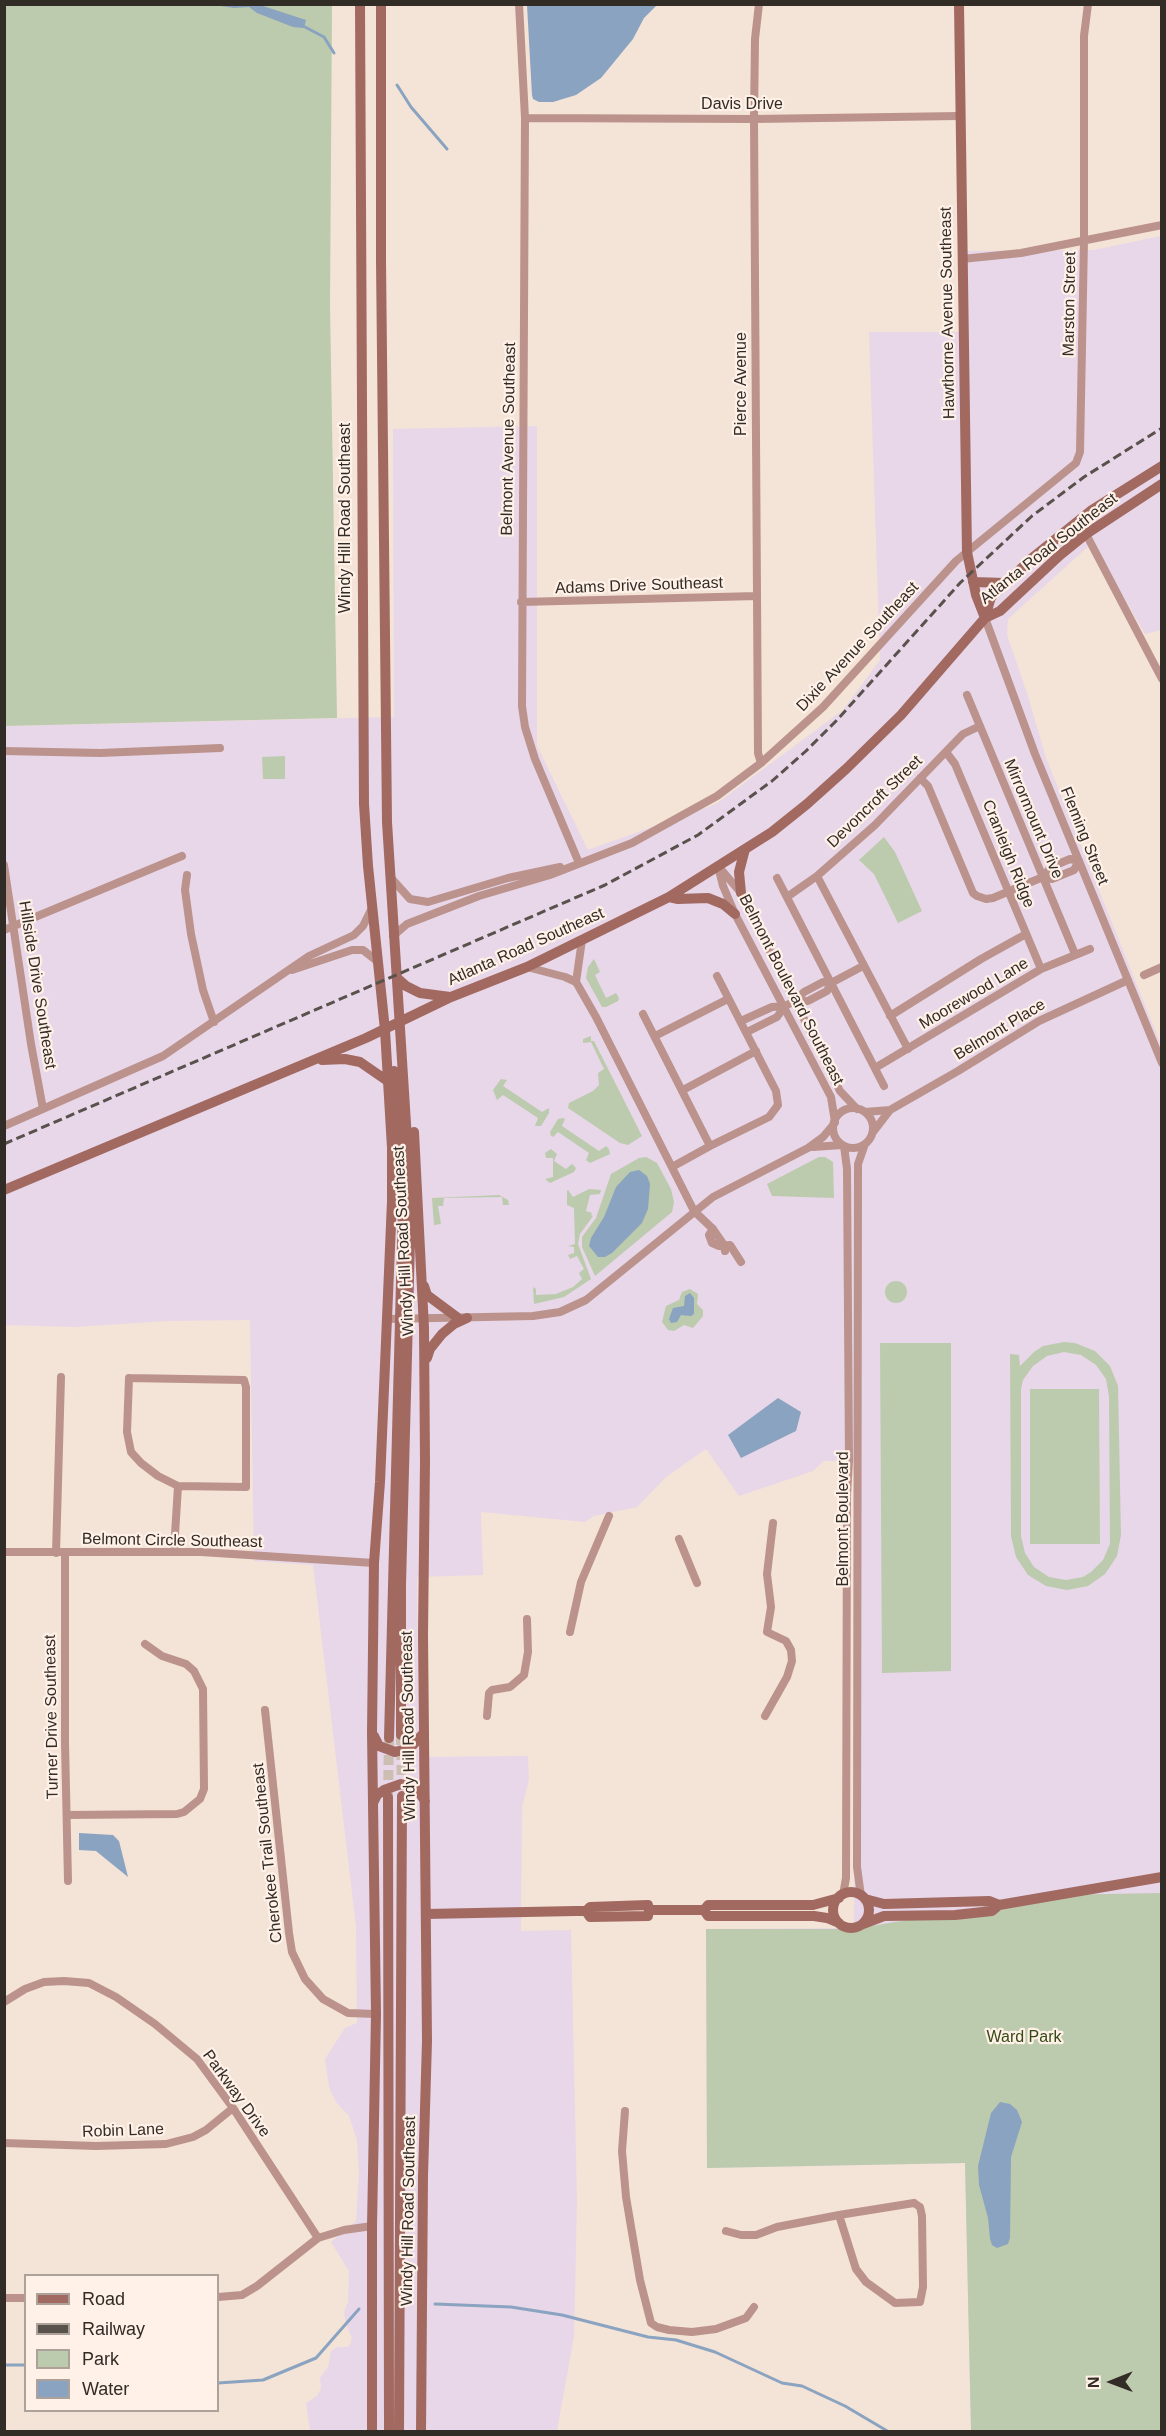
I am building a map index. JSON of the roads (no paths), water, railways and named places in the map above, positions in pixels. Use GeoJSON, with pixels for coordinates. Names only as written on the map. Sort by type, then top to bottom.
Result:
{"type":"FeatureCollection","features":[{"type":"Feature","properties":{"kind":"main road","name":"Windy Hill Road Southeast"},"geometry":{"type":"LineString","coordinates":[[360,4],[363,748],[366,838],[389,1082],[392,1200],[390,1319],[374,1563],[372,1733],[376,2014],[372,2226],[372,2432]]}},
{"type":"Feature","properties":{"kind":"main road","name":"Windy Hill Road Southeast"},"geometry":{"type":"LineString","coordinates":[[381,4],[385,695],[389,875],[401,1021],[411,1203],[401,1584],[401,1735]]}},
{"type":"Feature","properties":{"kind":"main road","name":"Hawthorne Avenue Southeast"},"geometry":{"type":"LineString","coordinates":[[958,4],[967,552],[973,582],[985,618]]}},
{"type":"Feature","properties":{"kind":"main road","name":"Atlanta Road Southeast"},"geometry":{"type":"LineString","coordinates":[[985,618],[991,597],[1005,583],[1084,516],[1161,466]]}},
{"type":"Feature","properties":{"kind":"main road","name":"Atlanta Road Southeast"},"geometry":{"type":"LineString","coordinates":[[4,1190],[316,1060],[451,997],[527,967],[669,897],[772,832],[807,804],[854,762],[901,715],[985,618],[1000,611],[1086,534],[1161,484]]}},
{"type":"Feature","properties":{"kind":"main road"},"geometry":{"type":"LineString","coordinates":[[973,582],[1005,583]]}},
{"type":"Feature","properties":{"kind":"main road"},"geometry":{"type":"LineString","coordinates":[[741,893],[739,872],[745,849]]}},
{"type":"Feature","properties":{"kind":"main road"},"geometry":{"type":"LineString","coordinates":[[669,897],[708,898],[723,904],[735,914]]}},
{"type":"Feature","properties":{"kind":"main road"},"geometry":{"type":"LineString","coordinates":[[397,978],[420,993],[451,997]]}},
{"type":"Feature","properties":{"kind":"main road","name":"Windy Hill Road Southeast"},"geometry":{"type":"LineString","coordinates":[[401,1021],[407,1054],[415,1139],[423,1283],[419,1318],[424,1367],[423,1634],[427,2041],[423,2176],[421,2432]]}},
{"type":"Feature","properties":{"kind":"main road","name":"Windy Hill Road Southeast"},"geometry":{"type":"LineString","coordinates":[[385,1029],[393,1056],[398,1099],[403,1206],[389,1738]]}},
{"type":"Feature","properties":{"kind":"main road"},"geometry":{"type":"LineString","coordinates":[[316,1060],[345,1059],[360,1062],[389,1082]]}},
{"type":"Feature","properties":{"kind":"main road"},"geometry":{"type":"LineString","coordinates":[[423,1283],[427,1295],[462,1318],[430,1349],[424,1367]]}},
{"type":"Feature","properties":{"kind":"main road"},"geometry":{"type":"LineString","coordinates":[[372,1733],[380,1746],[395,1752],[410,1748],[424,1733]]}},
{"type":"Feature","properties":{"kind":"main road"},"geometry":{"type":"LineString","coordinates":[[373,1803],[377,1795],[384,1790],[401,1784],[416,1788],[425,1801]]}},
{"type":"Feature","properties":{"kind":"main road","name":"Windy Hill Road Southeast"},"geometry":{"type":"LineString","coordinates":[[399,2432],[402,1796]]}},
{"type":"Feature","properties":{"kind":"main road","name":"Windy Hill Road Southeast"},"geometry":{"type":"LineString","coordinates":[[388,1797],[389,2432]]}},
{"type":"Feature","properties":{"kind":"main road"},"geometry":{"type":"LineString","coordinates":[[704,1910],[708,1916],[814,1916],[827,1918],[850,1928],[884,1916],[955,1915],[992,1911],[999,1905],[1161,1877]]}},
{"type":"Feature","properties":{"kind":"main road"},"geometry":{"type":"LineString","coordinates":[[704,1910],[708,1905],[813,1905],[851,1893],[884,1904],[989,1901],[999,1905]]}},
{"type":"Feature","properties":{"kind":"main road"},"geometry":{"type":"LineString","coordinates":[[839,1923],[834,1910],[841,1896]]}},
{"type":"Feature","properties":{"kind":"main road"},"geometry":{"type":"LineString","coordinates":[[863,1897],[869,1913],[863,1924]]}},
{"type":"Feature","properties":{"kind":"main road"},"geometry":{"type":"LineString","coordinates":[[426,1914],[586,1911],[590,1917],[648,1916],[649,1910],[704,1910]]}},
{"type":"Feature","properties":{"kind":"street","name":"Belmont Avenue Southeast"},"geometry":{"type":"LineString","coordinates":[[519,4],[525,118],[521,696],[525,727],[539,770],[579,863]]}},
{"type":"Feature","properties":{"kind":"street","name":"Pierce Avenue"},"geometry":{"type":"LineString","coordinates":[[759,4],[755,39],[754,119],[758,753],[761,763]]}},
{"type":"Feature","properties":{"kind":"street","name":"Marston Street"},"geometry":{"type":"LineString","coordinates":[[967,552],[1073,466],[1080,452],[1084,240],[1084,45],[1088,4]]}},
{"type":"Feature","properties":{"kind":"street","name":"Davis Drive"},"geometry":{"type":"LineString","coordinates":[[525,118],[959,117]]}},
{"type":"Feature","properties":{"kind":"street"},"geometry":{"type":"LineString","coordinates":[[962,259],[1021,253],[1161,225]]}},
{"type":"Feature","properties":{"kind":"street"},"geometry":{"type":"LineString","coordinates":[[1086,534],[1161,679]]}},
{"type":"Feature","properties":{"kind":"street","name":"Dixie Avenue Southeast"},"geometry":{"type":"LineString","coordinates":[[393,936],[407,924],[617,849],[660,829],[717,796],[761,763],[836,694],[946,571],[967,552]]}},
{"type":"Feature","properties":{"kind":"street","name":"Adams Drive Southeast"},"geometry":{"type":"LineString","coordinates":[[521,602],[757,596]]}},
{"type":"Feature","properties":{"kind":"street","name":"Fleming Street"},"geometry":{"type":"LineString","coordinates":[[985,618],[1032,745],[1161,1063]]}},
{"type":"Feature","properties":{"kind":"street","name":"Mirrormount Drive"},"geometry":{"type":"LineString","coordinates":[[967,694],[1075,954]]}},
{"type":"Feature","properties":{"kind":"street","name":"Devoncroft Street"},"geometry":{"type":"LineString","coordinates":[[787,897],[817,876],[875,825],[963,734],[980,726]]}},
{"type":"Feature","properties":{"kind":"street"},"geometry":{"type":"LineString","coordinates":[[4,751],[100,753],[220,748]]}},
{"type":"Feature","properties":{"kind":"street","name":"Cranleigh Ridge"},"geometry":{"type":"LineString","coordinates":[[946,752],[956,764],[1041,969]]}},
{"type":"Feature","properties":{"kind":"street"},"geometry":{"type":"LineString","coordinates":[[920,778],[928,786],[973,893],[986,899],[1043,877],[1052,879],[1074,870],[1079,861]]}},
{"type":"Feature","properties":{"kind":"street"},"geometry":{"type":"LineString","coordinates":[[4,930],[182,856]]}},
{"type":"Feature","properties":{"kind":"street","name":"Dixie Avenue Southeast"},"geometry":{"type":"LineString","coordinates":[[389,875],[410,899],[428,902],[508,878],[579,863]]}},
{"type":"Feature","properties":{"kind":"street","name":"Hillside Drive Southeast"},"geometry":{"type":"LineString","coordinates":[[4,866],[43,1109]]}},
{"type":"Feature","properties":{"kind":"street","name":"Belmont Boulevard Southeast"},"geometry":{"type":"LineString","coordinates":[[718,866],[741,893],[840,1091],[861,1111]]}},
{"type":"Feature","properties":{"kind":"street","name":"Belmont Boulevard Southeast"},"geometry":{"type":"LineString","coordinates":[[718,866],[723,886],[735,914],[831,1097],[834,1123]]}},
{"type":"Feature","properties":{"kind":"street"},"geometry":{"type":"LineString","coordinates":[[187,875],[185,890],[191,934],[203,990],[214,1022]]}},
{"type":"Feature","properties":{"kind":"street"},"geometry":{"type":"LineString","coordinates":[[817,876],[908,1049]]}},
{"type":"Feature","properties":{"kind":"street"},"geometry":{"type":"LineString","coordinates":[[777,878],[884,1086]]}},
{"type":"Feature","properties":{"kind":"street"},"geometry":{"type":"LineString","coordinates":[[4,1126],[163,1056],[309,956],[354,935],[363,926],[372,908]]}},
{"type":"Feature","properties":{"kind":"street"},"geometry":{"type":"LineString","coordinates":[[890,1016],[981,958],[1026,934]]}},
{"type":"Feature","properties":{"kind":"street"},"geometry":{"type":"LineString","coordinates":[[576,982],[582,940]]}},
{"type":"Feature","properties":{"kind":"street","name":"Moorewood Lane"},"geometry":{"type":"LineString","coordinates":[[875,1068],[1041,969],[1090,949]]}},
{"type":"Feature","properties":{"kind":"street"},"geometry":{"type":"LineString","coordinates":[[285,972],[352,950],[363,950],[377,961]]}},
{"type":"Feature","properties":{"kind":"street"},"geometry":{"type":"LineString","coordinates":[[741,1021],[772,1007],[785,1006],[795,1001],[808,1001],[827,991],[831,983],[863,966]]}},
{"type":"Feature","properties":{"kind":"street"},"geometry":{"type":"LineString","coordinates":[[527,967],[576,982],[694,1211],[713,1230],[709,1235],[712,1243],[724,1248],[730,1245],[741,1262]]}},
{"type":"Feature","properties":{"kind":"street"},"geometry":{"type":"LineString","coordinates":[[1144,975],[1161,967]]}},
{"type":"Feature","properties":{"kind":"street"},"geometry":{"type":"LineString","coordinates":[[672,1167],[769,1117],[778,1105],[776,1091],[717,976]]}},
{"type":"Feature","properties":{"kind":"street","name":"Belmont Place"},"geometry":{"type":"LineString","coordinates":[[873,1132],[890,1110],[1039,1021],[1128,980]]}},
{"type":"Feature","properties":{"kind":"street"},"geometry":{"type":"LineString","coordinates":[[655,1036],[728,999]]}},
{"type":"Feature","properties":{"kind":"street"},"geometry":{"type":"LineString","coordinates":[[747,1032],[777,1017],[785,1006]]}},
{"type":"Feature","properties":{"kind":"street"},"geometry":{"type":"LineString","coordinates":[[643,1014],[710,1146]]}},
{"type":"Feature","properties":{"kind":"street"},"geometry":{"type":"LineString","coordinates":[[682,1090],[756,1051]]}},
{"type":"Feature","properties":{"kind":"street","name":"Belmont Place"},"geometry":{"type":"LineString","coordinates":[[861,1111],[890,1110]]}},
{"type":"Feature","properties":{"kind":"street"},"geometry":{"type":"LineString","coordinates":[[390,1319],[543,1316],[560,1312],[586,1300],[719,1193],[808,1148],[823,1137],[841,1113],[861,1111],[872,1121],[873,1132],[865,1144],[855,1148],[843,1145],[822,1145],[808,1148]]}},
{"type":"Feature","properties":{"kind":"street"},"geometry":{"type":"LineString","coordinates":[[834,1123],[835,1136],[843,1145]]}},
{"type":"Feature","properties":{"kind":"street","name":"Belmont Boulevard"},"geometry":{"type":"LineString","coordinates":[[863,1897],[857,1867],[858,1164],[865,1144]]}},
{"type":"Feature","properties":{"kind":"street","name":"Belmont Boulevard"},"geometry":{"type":"LineString","coordinates":[[841,1896],[846,1878],[849,1461],[847,1162],[843,1145]]}},
{"type":"Feature","properties":{"kind":"street","name":"Turner Drive Southeast"},"geometry":{"type":"LineString","coordinates":[[61,1377],[60,1552],[68,1881]]}},
{"type":"Feature","properties":{"kind":"street"},"geometry":{"type":"LineString","coordinates":[[129,1378],[244,1380],[246,1387],[246,1487],[178,1486],[158,1476],[131,1452],[127,1432],[129,1378]]}},
{"type":"Feature","properties":{"kind":"street"},"geometry":{"type":"LineString","coordinates":[[174,1551],[178,1486]]}},
{"type":"Feature","properties":{"kind":"street"},"geometry":{"type":"LineString","coordinates":[[570,1632],[581,1582],[609,1516]]}},
{"type":"Feature","properties":{"kind":"street"},"geometry":{"type":"LineString","coordinates":[[765,1716],[787,1677],[792,1661],[791,1650],[786,1641],[767,1632],[771,1607],[767,1574],[773,1522]]}},
{"type":"Feature","properties":{"kind":"street"},"geometry":{"type":"LineString","coordinates":[[679,1539],[697,1583]]}},
{"type":"Feature","properties":{"kind":"street","name":"Belmont Circle Southeast"},"geometry":{"type":"LineString","coordinates":[[4,1552],[174,1551],[374,1563]]}},
{"type":"Feature","properties":{"kind":"street"},"geometry":{"type":"LineString","coordinates":[[488,1716],[489,1693],[492,1690],[510,1687],[524,1675],[528,1652],[527,1619]]}},
{"type":"Feature","properties":{"kind":"street"},"geometry":{"type":"LineString","coordinates":[[67,1815],[177,1814],[184,1812],[200,1799],[204,1789],[203,1689],[195,1671],[186,1664],[162,1656],[145,1644]]}},
{"type":"Feature","properties":{"kind":"street","name":"Cherokee Trail Southeast"},"geometry":{"type":"LineString","coordinates":[[266,1710],[292,1952],[305,1978],[323,1999],[348,2013],[376,2014]]}},
{"type":"Feature","properties":{"kind":"street","name":"Parkway Drive"},"geometry":{"type":"LineString","coordinates":[[4,2002],[25,1989],[44,1982],[89,1983],[116,1997],[154,2024],[197,2059],[233,2108],[318,2238]]}},
{"type":"Feature","properties":{"kind":"street","name":"Robin Lane"},"geometry":{"type":"LineString","coordinates":[[4,2143],[86,2146],[166,2144],[186,2139],[206,2130],[233,2108]]}},
{"type":"Feature","properties":{"kind":"street"},"geometry":{"type":"LineString","coordinates":[[625,2111],[622,2151],[626,2197],[640,2280],[651,2323],[657,2328],[669,2330],[693,2332],[716,2329],[747,2318],[754,2307]]}},
{"type":"Feature","properties":{"kind":"street"},"geometry":{"type":"LineString","coordinates":[[726,2231],[741,2235],[756,2235],[777,2227],[839,2215],[914,2203],[920,2207],[922,2216],[923,2287],[920,2302],[895,2303],[866,2282],[856,2269],[839,2215]]}},
{"type":"Feature","properties":{"kind":"street"},"geometry":{"type":"LineString","coordinates":[[219,2297],[242,2295],[257,2286],[318,2238],[344,2230],[372,2226]]}},
{"type":"Feature","properties":{"kind":"street"},"geometry":{"type":"LineString","coordinates":[[4,2298],[24,2298]]}},
{"type":"Feature","properties":{"kind":"water"},"geometry":{"type":"Polygon","coordinates":[[[527,4],[657,5],[644,18],[633,39],[601,78],[576,95],[553,102],[539,102],[533,99],[532,95],[527,4]]]}},
{"type":"Feature","properties":{"kind":"water"},"geometry":{"type":"Polygon","coordinates":[[[214,5],[260,5],[306,20],[304,28],[293,27],[257,13],[249,7],[234,8],[214,5]]]}},
{"type":"Feature","properties":{"kind":"water"},"geometry":{"type":"Polygon","coordinates":[[[639,1170],[647,1176],[650,1184],[648,1209],[642,1223],[612,1253],[605,1257],[598,1257],[589,1246],[591,1238],[604,1217],[616,1187],[630,1172],[639,1170]]]}},
{"type":"Feature","properties":{"kind":"water"},"geometry":{"type":"Polygon","coordinates":[[[690,1293],[694,1298],[694,1314],[681,1315],[677,1322],[671,1323],[669,1319],[673,1308],[684,1306],[685,1296],[690,1293]]]}},
{"type":"Feature","properties":{"kind":"water"},"geometry":{"type":"Polygon","coordinates":[[[778,1398],[801,1412],[796,1431],[741,1458],[728,1435],[778,1398]]]}},
{"type":"Feature","properties":{"kind":"water"},"geometry":{"type":"Polygon","coordinates":[[[79,1833],[113,1835],[119,1841],[128,1877],[96,1851],[79,1850],[79,1833]]]}},
{"type":"Feature","properties":{"kind":"water"},"geometry":{"type":"Polygon","coordinates":[[[1000,2102],[1010,2104],[1017,2110],[1022,2122],[1011,2157],[1010,2238],[1008,2244],[997,2248],[992,2245],[990,2239],[988,2218],[979,2185],[978,2166],[991,2113],[1000,2102]]]}},
{"type":"Feature","properties":{"kind":"waterway"},"geometry":{"type":"LineString","coordinates":[[305,27],[324,37],[334,53]]}},
{"type":"Feature","properties":{"kind":"waterway"},"geometry":{"type":"LineString","coordinates":[[397,85],[411,107],[447,149]]}},
{"type":"Feature","properties":{"kind":"waterway"},"geometry":{"type":"LineString","coordinates":[[435,2304],[511,2307],[562,2315],[648,2337],[676,2340],[715,2352],[782,2383],[802,2386],[845,2406],[889,2432]]}},
{"type":"Feature","properties":{"kind":"waterway"},"geometry":{"type":"LineString","coordinates":[[219,2383],[263,2380],[316,2358],[359,2309]]}},
{"type":"Feature","properties":{"kind":"waterway"},"geometry":{"type":"LineString","coordinates":[[4,2365],[24,2365]]}},
{"type":"Feature","properties":{"kind":"tunnel"},"geometry":{"type":"LineString","coordinates":[[401,1735],[402,1796]]}},
{"type":"Feature","properties":{"kind":"tunnel"},"geometry":{"type":"LineString","coordinates":[[388,1795],[389,1738]]}},
{"type":"Feature","properties":{"kind":"railway"},"geometry":{"type":"LineString","coordinates":[[4,1144],[605,885],[698,835],[772,781],[806,751],[837,720],[960,583],[1032,516],[1084,477],[1162,428]]}},
{"type":"Feature","properties":{"kind":"park label","name":"Ward Park"},"geometry":{"type":"Point","coordinates":[1024,2038]}}]}
